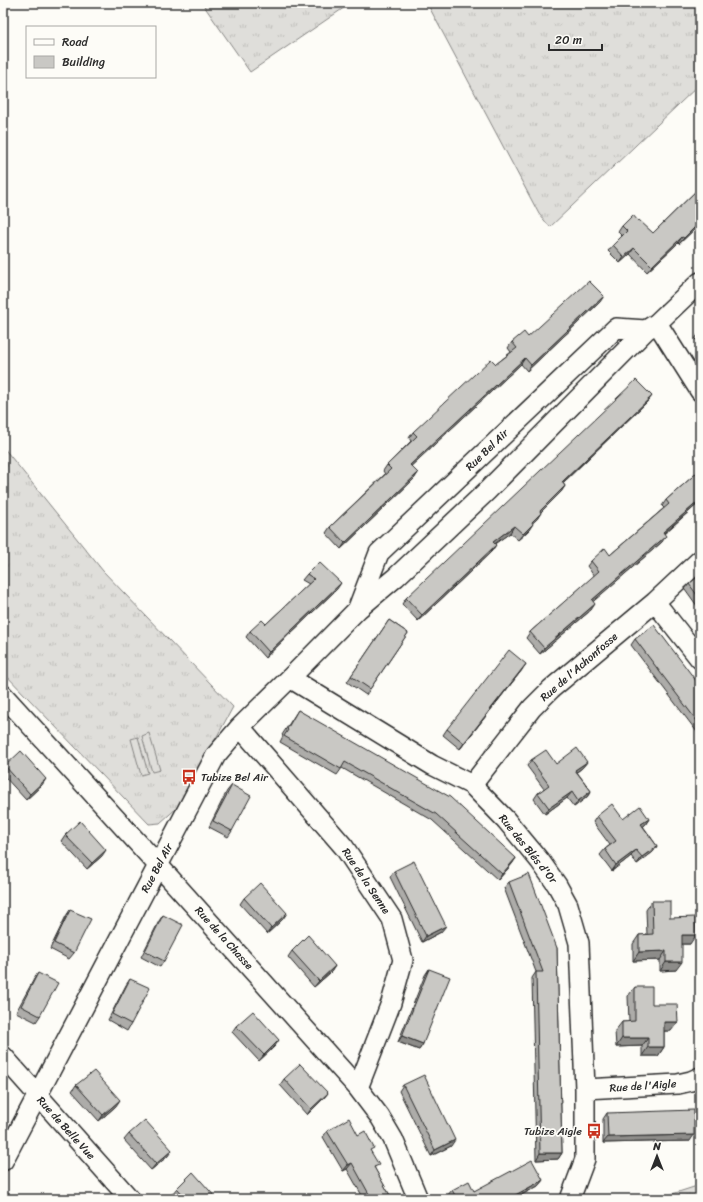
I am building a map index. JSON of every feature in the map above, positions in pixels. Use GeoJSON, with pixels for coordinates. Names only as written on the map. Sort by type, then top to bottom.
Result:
{"type":"FeatureCollection","features":[{"type":"Feature","properties":{"kind":"street","name":"Rue Bel Air"},"geometry":{"type":"LineString","coordinates":[[3,1161],[216,755],[240,727],[358,609],[396,577],[487,491],[652,326],[700,282]]}},
{"type":"Feature","properties":{"kind":"street","name":"Rue Bel Air"},"geometry":{"type":"LineString","coordinates":[[358,609],[379,553],[616,328],[652,326]]}},
{"type":"Feature","properties":{"kind":"street"},"geometry":{"type":"LineString","coordinates":[[652,326],[700,391]]}},
{"type":"Feature","properties":{"kind":"street","name":"Rue de l'Achonfosse"},"geometry":{"type":"LineString","coordinates":[[472,785],[532,708],[551,690],[655,602],[700,560]]}},
{"type":"Feature","properties":{"kind":"street"},"geometry":{"type":"LineString","coordinates":[[655,602],[700,659]]}},
{"type":"Feature","properties":{"kind":"street","name":"Rue des Blés d'Or"},"geometry":{"type":"LineString","coordinates":[[290,678],[432,765],[472,785],[506,820],[540,861],[557,885],[568,905],[579,943],[586,1089],[585,1159],[570,1199]]}},
{"type":"Feature","properties":{"kind":"street","name":"Rue de la Chasse"},"geometry":{"type":"LineString","coordinates":[[3,696],[158,865],[358,1088],[380,1117],[393,1139],[418,1199]]}},
{"type":"Feature","properties":{"kind":"street","name":"Rue de la Senne"},"geometry":{"type":"LineString","coordinates":[[240,727],[344,847],[392,919],[403,960],[391,1002],[358,1088]]}},
{"type":"Feature","properties":{"kind":"street","name":"Rue de Belle Vue"},"geometry":{"type":"LineString","coordinates":[[3,1056],[130,1199]]}},
{"type":"Feature","properties":{"kind":"street","name":"Rue de l'Aigle"},"geometry":{"type":"LineString","coordinates":[[586,1089],[678,1084],[700,1077]]}},
{"type":"Feature","properties":{"kind":"green space"},"geometry":{"type":"Polygon","coordinates":[[[202,3],[351,3],[250,72],[202,3]]]}},
{"type":"Feature","properties":{"kind":"green space"},"geometry":{"type":"Polygon","coordinates":[[[427,3],[700,3],[700,84],[550,227],[539,214],[427,3]]]}},
{"type":"Feature","properties":{"kind":"green space"},"geometry":{"type":"Polygon","coordinates":[[[3,447],[103,571],[233,707],[179,806],[160,823],[149,824],[3,672],[3,447]]]}},
{"type":"Feature","properties":{"kind":"green space"},"geometry":{"type":"Polygon","coordinates":[[[149,733],[160,770],[152,772],[142,736],[149,733]]]}},
{"type":"Feature","properties":{"kind":"green space"},"geometry":{"type":"Polygon","coordinates":[[[138,737],[148,773],[141,775],[131,739],[138,737]]]}},
{"type":"Feature","properties":{"kind":"green space"},"geometry":{"type":"Polygon","coordinates":[[[700,1185],[700,1199],[657,1199],[700,1185]]]}},
{"type":"Feature","properties":{"kind":"building"},"geometry":{"type":"Polygon","coordinates":[[[700,187],[700,222],[652,266],[634,248],[624,257],[613,245],[627,231],[622,226],[633,215],[653,233],[700,187]]]}},
{"type":"Feature","properties":{"kind":"building"},"geometry":{"type":"Polygon","coordinates":[[[589,281],[604,296],[531,365],[525,358],[410,465],[418,473],[345,543],[330,527],[391,469],[387,465],[417,436],[413,432],[491,359],[496,364],[517,348],[512,342],[524,332],[528,337],[589,281]]]}},
{"type":"Feature","properties":{"kind":"building"},"geometry":{"type":"Polygon","coordinates":[[[636,380],[652,396],[562,482],[565,486],[540,511],[541,513],[532,522],[533,524],[523,534],[514,526],[493,542],[496,545],[422,615],[406,598],[636,380]]]}},
{"type":"Feature","properties":{"kind":"building"},"geometry":{"type":"Polygon","coordinates":[[[700,470],[700,500],[663,532],[666,536],[592,600],[595,604],[544,648],[530,632],[599,571],[591,561],[605,548],[610,555],[669,504],[666,500],[700,470]]]}},
{"type":"Feature","properties":{"kind":"building"},"geometry":{"type":"Polygon","coordinates":[[[319,562],[341,583],[269,652],[250,631],[262,620],[266,624],[314,579],[307,574],[319,562]]]}},
{"type":"Feature","properties":{"kind":"building"},"geometry":{"type":"Polygon","coordinates":[[[700,575],[700,599],[689,584],[700,575]]]}},
{"type":"Feature","properties":{"kind":"building"},"geometry":{"type":"Polygon","coordinates":[[[389,620],[408,633],[370,689],[351,676],[389,620]]]}},
{"type":"Feature","properties":{"kind":"building"},"geometry":{"type":"Polygon","coordinates":[[[654,625],[700,686],[700,725],[635,639],[654,625]]]}},
{"type":"Feature","properties":{"kind":"building"},"geometry":{"type":"Polygon","coordinates":[[[509,650],[526,664],[464,743],[447,729],[509,650]]]}},
{"type":"Feature","properties":{"kind":"building"},"geometry":{"type":"Polygon","coordinates":[[[298,710],[450,797],[516,858],[502,874],[436,814],[345,762],[341,769],[284,736],[298,710]]]}},
{"type":"Feature","properties":{"kind":"building"},"geometry":{"type":"Polygon","coordinates":[[[577,748],[587,762],[575,770],[591,791],[578,801],[572,792],[549,808],[538,793],[549,785],[531,760],[546,750],[556,764],[577,748]]]}},
{"type":"Feature","properties":{"kind":"building"},"geometry":{"type":"Polygon","coordinates":[[[21,751],[46,779],[30,794],[5,766],[21,751]]]}},
{"type":"Feature","properties":{"kind":"building"},"geometry":{"type":"Polygon","coordinates":[[[232,785],[251,796],[232,831],[213,821],[232,785]]]}},
{"type":"Feature","properties":{"kind":"building"},"geometry":{"type":"Polygon","coordinates":[[[612,804],[623,819],[640,806],[649,819],[641,824],[657,846],[642,857],[636,850],[616,865],[605,849],[616,841],[597,816],[612,804]]]}},
{"type":"Feature","properties":{"kind":"building"},"geometry":{"type":"Polygon","coordinates":[[[80,821],[106,850],[92,863],[65,835],[80,821]]]}},
{"type":"Feature","properties":{"kind":"building"},"geometry":{"type":"Polygon","coordinates":[[[414,861],[446,926],[426,936],[394,871],[414,861]]]}},
{"type":"Feature","properties":{"kind":"building"},"geometry":{"type":"Polygon","coordinates":[[[529,874],[557,948],[562,1153],[540,1153],[536,972],[543,972],[509,882],[529,874]]]}},
{"type":"Feature","properties":{"kind":"building"},"geometry":{"type":"Polygon","coordinates":[[[260,883],[287,913],[271,928],[244,898],[260,883]]]}},
{"type":"Feature","properties":{"kind":"building"},"geometry":{"type":"Polygon","coordinates":[[[652,901],[670,901],[670,918],[695,917],[696,935],[682,935],[682,962],[666,962],[666,951],[639,952],[639,935],[653,934],[652,901]]]}},
{"type":"Feature","properties":{"kind":"building"},"geometry":{"type":"Polygon","coordinates":[[[70,910],[91,919],[74,953],[54,943],[70,910]]]}},
{"type":"Feature","properties":{"kind":"building"},"geometry":{"type":"Polygon","coordinates":[[[163,915],[183,925],[164,961],[145,951],[163,915]]]}},
{"type":"Feature","properties":{"kind":"building"},"geometry":{"type":"Polygon","coordinates":[[[308,935],[335,966],[319,981],[292,951],[308,935]]]}},
{"type":"Feature","properties":{"kind":"building"},"geometry":{"type":"Polygon","coordinates":[[[429,969],[450,977],[423,1044],[402,1036],[429,969]]]}},
{"type":"Feature","properties":{"kind":"building"},"geometry":{"type":"Polygon","coordinates":[[[38,973],[58,983],[40,1016],[21,1006],[38,973]]]}},
{"type":"Feature","properties":{"kind":"building"},"geometry":{"type":"Polygon","coordinates":[[[130,979],[150,988],[131,1024],[112,1014],[130,979]]]}},
{"type":"Feature","properties":{"kind":"building"},"geometry":{"type":"Polygon","coordinates":[[[635,987],[652,987],[652,1004],[677,1004],[678,1022],[664,1022],[664,1047],[648,1047],[648,1038],[622,1038],[622,1022],[635,1021],[635,987]]]}},
{"type":"Feature","properties":{"kind":"building"},"geometry":{"type":"Polygon","coordinates":[[[253,1011],[279,1040],[264,1055],[236,1026],[253,1011]]]}},
{"type":"Feature","properties":{"kind":"building"},"geometry":{"type":"Polygon","coordinates":[[[300,1064],[328,1093],[311,1109],[284,1079],[300,1064]]]}},
{"type":"Feature","properties":{"kind":"building"},"geometry":{"type":"Polygon","coordinates":[[[94,1071],[120,1100],[103,1115],[76,1085],[94,1071]]]}},
{"type":"Feature","properties":{"kind":"building"},"geometry":{"type":"Polygon","coordinates":[[[424,1075],[455,1140],[435,1150],[403,1085],[424,1075]]]}},
{"type":"Feature","properties":{"kind":"building"},"geometry":{"type":"Polygon","coordinates":[[[694,1110],[694,1135],[608,1137],[607,1113],[694,1110]]]}},
{"type":"Feature","properties":{"kind":"building"},"geometry":{"type":"Polygon","coordinates":[[[349,1118],[358,1135],[365,1131],[374,1148],[370,1150],[379,1165],[374,1167],[392,1199],[369,1199],[367,1195],[369,1194],[352,1163],[348,1165],[327,1131],[349,1118]]]}},
{"type":"Feature","properties":{"kind":"building"},"geometry":{"type":"Polygon","coordinates":[[[145,1120],[172,1150],[156,1164],[129,1134],[145,1120]]]}},
{"type":"Feature","properties":{"kind":"building"},"geometry":{"type":"Polygon","coordinates":[[[532,1160],[543,1180],[508,1199],[457,1199],[452,1190],[469,1181],[474,1191],[532,1160]]]}},
{"type":"Feature","properties":{"kind":"building"},"geometry":{"type":"Polygon","coordinates":[[[193,1172],[217,1199],[187,1199],[177,1188],[193,1172]]]}},
{"type":"Feature","properties":{"kind":"place","name":"Tubize Bel Air"},"geometry":{"type":"Point","coordinates":[189,777]}},
{"type":"Feature","properties":{"kind":"place","name":"Tubize Aigle"},"geometry":{"type":"Point","coordinates":[594,1131]}}]}
